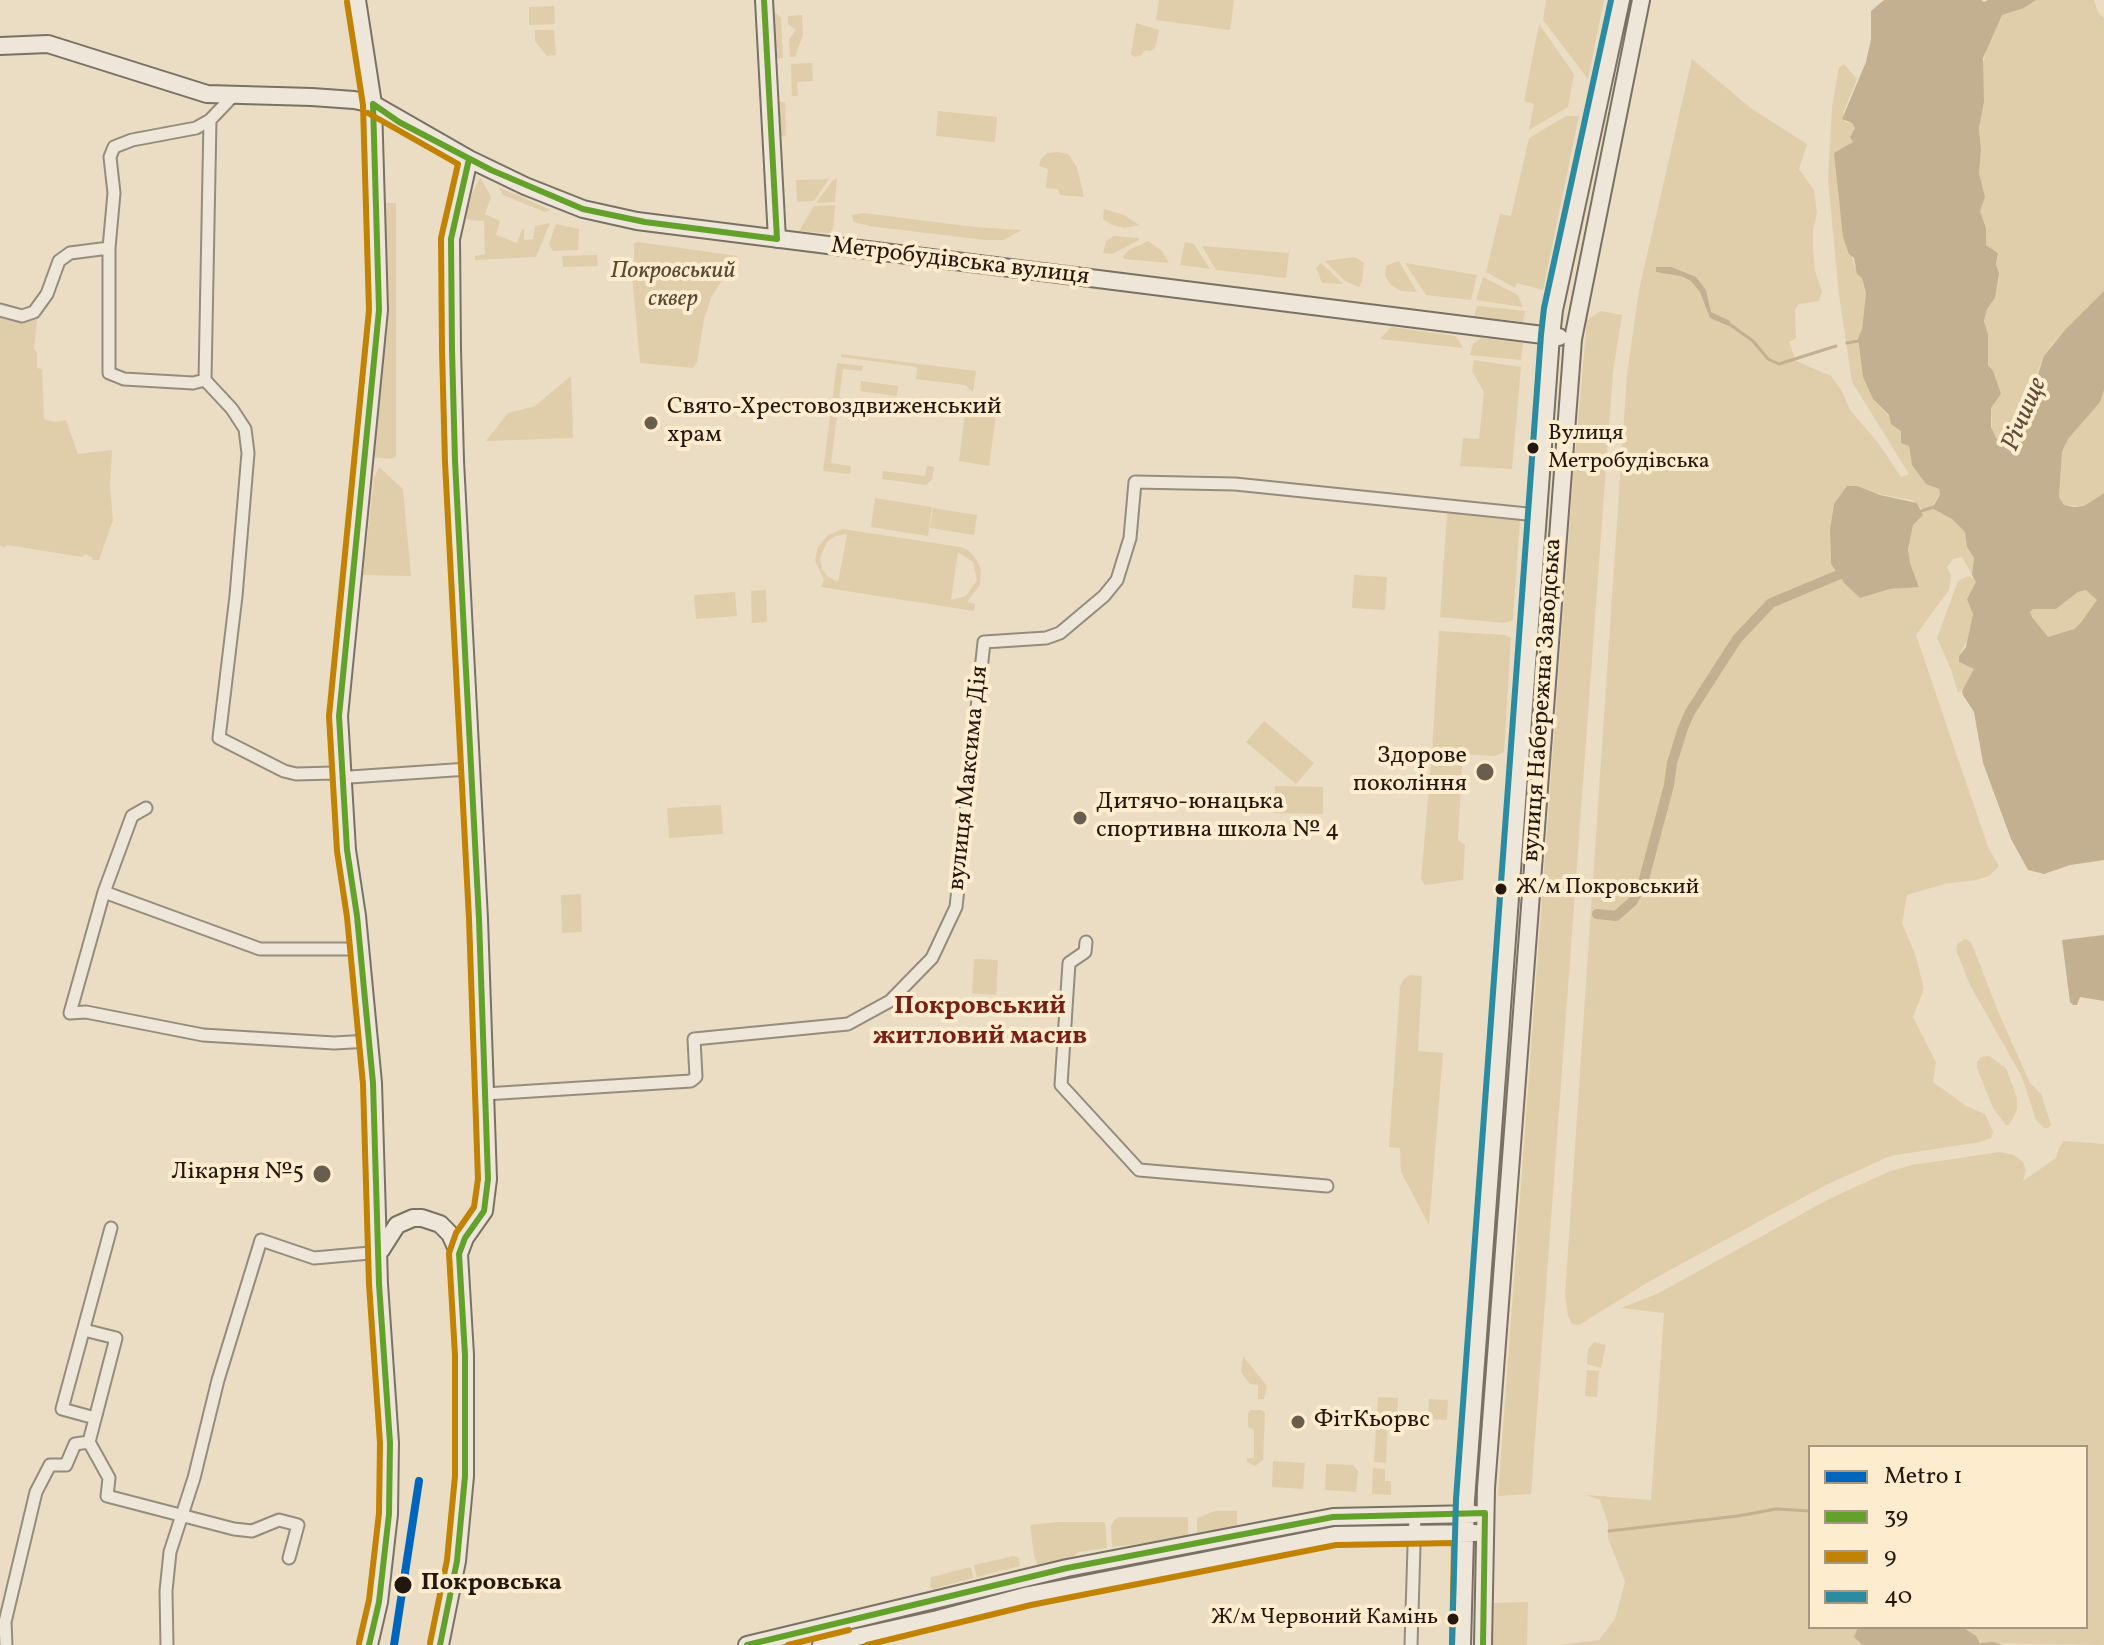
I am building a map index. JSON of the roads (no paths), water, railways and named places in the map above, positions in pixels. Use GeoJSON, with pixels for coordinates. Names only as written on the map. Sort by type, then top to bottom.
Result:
{"type":"FeatureCollection","features":[{"type":"Feature","properties":{"kind":"main road"},"geometry":{"type":"LineString","coordinates":[[357,0],[373,104],[379,310],[339,716],[347,850],[370,1041],[379,1284],[388,1400],[390,1478],[379,1602],[369,1645]]}},
{"type":"Feature","properties":{"kind":"main road"},"geometry":{"type":"LineString","coordinates":[[764,0],[777,239]]}},
{"type":"Feature","properties":{"kind":"main road","name":"вулиця Набережна Заводська"},"geometry":{"type":"LineString","coordinates":[[1462,1645],[1465,1514],[1551,336],[1621,0]]}},
{"type":"Feature","properties":{"kind":"main road","name":"вулиця Набережна Заводська"},"geometry":{"type":"LineString","coordinates":[[1483,1645],[1485,1513],[1573,339],[1641,0]]}},
{"type":"Feature","properties":{"kind":"main road"},"geometry":{"type":"LineString","coordinates":[[0,46],[48,44],[207,94],[312,97],[373,104]]}},
{"type":"Feature","properties":{"kind":"main road","name":"Метробудівська вулиця"},"geometry":{"type":"LineString","coordinates":[[373,104],[469,159],[525,186],[583,209],[645,222],[1573,339]]}},
{"type":"Feature","properties":{"kind":"main road"},"geometry":{"type":"LineString","coordinates":[[459,1254],[465,1238],[482,1219],[487,1204],[472,772],[455,461],[451,250],[453,224],[469,159]]}},
{"type":"Feature","properties":{"kind":"main road"},"geometry":{"type":"LineString","coordinates":[[1501,1006],[1522,1008]]}},
{"type":"Feature","properties":{"kind":"main road"},"geometry":{"type":"LineString","coordinates":[[380,1255],[386,1239],[397,1225],[413,1218],[440,1224],[450,1234],[459,1254],[465,1355],[465,1476],[457,1561],[440,1645]]}},
{"type":"Feature","properties":{"kind":"main road"},"geometry":{"type":"LineString","coordinates":[[747,1645],[1067,1568],[1333,1517],[1485,1513]]}},
{"type":"Feature","properties":{"kind":"main road"},"geometry":{"type":"LineString","coordinates":[[821,1645],[1029,1595],[1335,1535],[1484,1533]]}},
{"type":"Feature","properties":{"kind":"main road"},"geometry":{"type":"LineString","coordinates":[[1174,1549],[1176,1567]]}},
{"type":"Feature","properties":{"kind":"main road"},"geometry":{"type":"LineString","coordinates":[[983,1588],[987,1606]]}},
{"type":"Feature","properties":{"kind":"street"},"geometry":{"type":"LineString","coordinates":[[205,380],[193,383],[124,379],[109,373],[109,248],[114,193],[110,157],[114,147],[132,140],[196,128],[210,120],[233,96]]}},
{"type":"Feature","properties":{"kind":"street"},"geometry":{"type":"LineString","coordinates":[[210,120],[205,380],[232,409],[245,429],[248,453],[236,596],[219,738],[296,774],[334,773],[341,776],[468,769],[472,772]]}},
{"type":"Feature","properties":{"kind":"street"},"geometry":{"type":"LineString","coordinates":[[0,310],[22,316],[34,312],[47,294],[59,261],[70,253],[109,248]]}},
{"type":"Feature","properties":{"kind":"street","name":"вулиця Максима Дія"},"geometry":{"type":"LineString","coordinates":[[485,1094],[691,1081],[696,1077],[694,1039],[848,1024],[890,1001],[932,958],[956,907],[984,642],[1046,638],[1064,630],[1104,596],[1117,580],[1130,538],[1135,482],[1235,484],[1537,515]]}},
{"type":"Feature","properties":{"kind":"street"},"geometry":{"type":"LineString","coordinates":[[146,808],[132,816],[104,892],[70,1013],[86,1012],[203,1035],[334,1043],[370,1041]]}},
{"type":"Feature","properties":{"kind":"street"},"geometry":{"type":"LineString","coordinates":[[104,892],[260,949],[360,949]]}},
{"type":"Feature","properties":{"kind":"street"},"geometry":{"type":"LineString","coordinates":[[1086,942],[1085,952],[1069,963],[1061,1085],[1139,1170],[1327,1186]]}},
{"type":"Feature","properties":{"kind":"street"},"geometry":{"type":"LineString","coordinates":[[95,1418],[62,1409],[111,1228]]}},
{"type":"Feature","properties":{"kind":"street"},"geometry":{"type":"LineString","coordinates":[[167,1645],[170,1552],[261,1240],[314,1258],[370,1253],[380,1255]]}},
{"type":"Feature","properties":{"kind":"street"},"geometry":{"type":"LineString","coordinates":[[84,1330],[116,1338],[89,1442],[109,1478],[107,1496],[182,1517],[252,1531],[279,1520],[298,1525],[289,1558]]}},
{"type":"Feature","properties":{"kind":"street"},"geometry":{"type":"LineString","coordinates":[[6,1645],[5,1622],[36,1492],[50,1465],[66,1465],[75,1444],[89,1442]]}},
{"type":"Feature","properties":{"kind":"street"},"geometry":{"type":"LineString","coordinates":[[1411,1645],[1415,1514]]}},
{"type":"Feature","properties":{"kind":"water","name":"Річище"},"geometry":{"type":"Polygon","coordinates":[[[1884,0],[2036,0],[2024,8],[2002,15],[1983,58],[1984,102],[1979,128],[1979,173],[1985,197],[1980,211],[1986,228],[1986,245],[1998,253],[1996,264],[1999,274],[1995,298],[1987,309],[1984,321],[1988,334],[1988,365],[2001,394],[1991,408],[1991,427],[1996,438],[2001,439],[2010,427],[2021,425],[2044,356],[2104,291],[2104,390],[2100,402],[2068,439],[2062,452],[2059,497],[2064,505],[2074,507],[2084,506],[2104,493],[2104,860],[2070,865],[2044,874],[2028,870],[2011,839],[1983,763],[1974,712],[1962,691],[1974,669],[1959,662],[1959,656],[1966,647],[1973,614],[1967,599],[1976,582],[1972,575],[1974,558],[1967,547],[1965,532],[1952,519],[1932,508],[1940,495],[1939,489],[1926,484],[1912,465],[1909,446],[1901,443],[1901,431],[1891,424],[1889,415],[1873,399],[1863,377],[1858,338],[1866,293],[1843,237],[1834,153],[1853,142],[1850,137],[1855,128],[1852,123],[1842,119],[1866,62],[1871,39],[1871,11],[1884,0]],[[2086,590],[2078,592],[2056,609],[2033,609],[2030,612],[2048,637],[2074,629],[2097,600],[2086,590]]]}},
{"type":"Feature","properties":{"kind":"water"},"geometry":{"type":"Polygon","coordinates":[[[1656,267],[1671,267],[1696,277],[1706,290],[1711,312],[1730,321],[1729,326],[1710,318],[1700,292],[1691,281],[1656,272],[1656,267]]]}},
{"type":"Feature","properties":{"kind":"water"},"geometry":{"type":"Polygon","coordinates":[[[1847,486],[1917,503],[1923,515],[1913,525],[1908,549],[1919,587],[1890,589],[1860,598],[1845,584],[1831,564],[1830,529],[1834,504],[1847,486]]]}},
{"type":"Feature","properties":{"kind":"water"},"geometry":{"type":"Polygon","coordinates":[[[2104,935],[2104,1001],[2080,997],[2077,1005],[2073,1005],[2070,1002],[2062,940],[2104,935]]]}},
{"type":"Feature","properties":{"kind":"water"},"geometry":{"type":"Polygon","coordinates":[[[1857,1629],[1965,1629],[1980,1643],[2003,1645],[1862,1645],[1854,1637],[1857,1629]]]}},
{"type":"Feature","properties":{"kind":"waterway"},"geometry":{"type":"LineString","coordinates":[[1728,323],[1753,341],[1768,359],[1779,364],[1836,346]]}},
{"type":"Feature","properties":{"kind":"waterway"},"geometry":{"type":"LineString","coordinates":[[1847,343],[1858,341]]}},
{"type":"Feature","properties":{"kind":"waterway"},"geometry":{"type":"LineString","coordinates":[[1918,512],[1934,507]]}},
{"type":"Feature","properties":{"kind":"waterway"},"geometry":{"type":"LineString","coordinates":[[1597,914],[1616,916],[1632,902],[1643,883],[1683,728],[1737,639],[1771,603],[1838,575]]}},
{"type":"Feature","properties":{"kind":"waterway"},"geometry":{"type":"LineString","coordinates":[[1609,1531],[1776,1509],[1808,1511]]}},
{"type":"Feature","properties":{"kind":"metro line","name":"1"},"geometry":{"type":"LineString","coordinates":[[394,1645],[419,1481]]}},
{"type":"Feature","properties":{"kind":"place","name":"Свято-Хрестовоздвиженський храм"},"geometry":{"type":"Point","coordinates":[651,423]}},
{"type":"Feature","properties":{"kind":"place","name":"Вулиця Метробудівська"},"geometry":{"type":"Point","coordinates":[1533,448]}},
{"type":"Feature","properties":{"kind":"place","name":"Здорове покоління"},"geometry":{"type":"Point","coordinates":[1485,772]}},
{"type":"Feature","properties":{"kind":"place","name":"Дитячо-юнацька спортивна школа № 4"},"geometry":{"type":"Point","coordinates":[1080,818]}},
{"type":"Feature","properties":{"kind":"place","name":"Ж/м Покровський"},"geometry":{"type":"Point","coordinates":[1501,889]}},
{"type":"Feature","properties":{"kind":"place","name":"Лікарня №5"},"geometry":{"type":"Point","coordinates":[322,1174]}},
{"type":"Feature","properties":{"kind":"place","name":"ФiтКьорвс"},"geometry":{"type":"Point","coordinates":[1298,1422]}},
{"type":"Feature","properties":{"kind":"place","name":"Покровська"},"geometry":{"type":"Point","coordinates":[403,1585]}},
{"type":"Feature","properties":{"kind":"place","name":"Ж/м Червоний Камінь"},"geometry":{"type":"Point","coordinates":[1453,1619]}},
{"type":"Feature","properties":{"kind":"district","name":"Покровський житловий масив"},"geometry":{"type":"Point","coordinates":[980,1023]}},
{"type":"Feature","properties":{"kind":"park label","name":"Покровський сквер"},"geometry":{"type":"Point","coordinates":[673,287]}}]}
